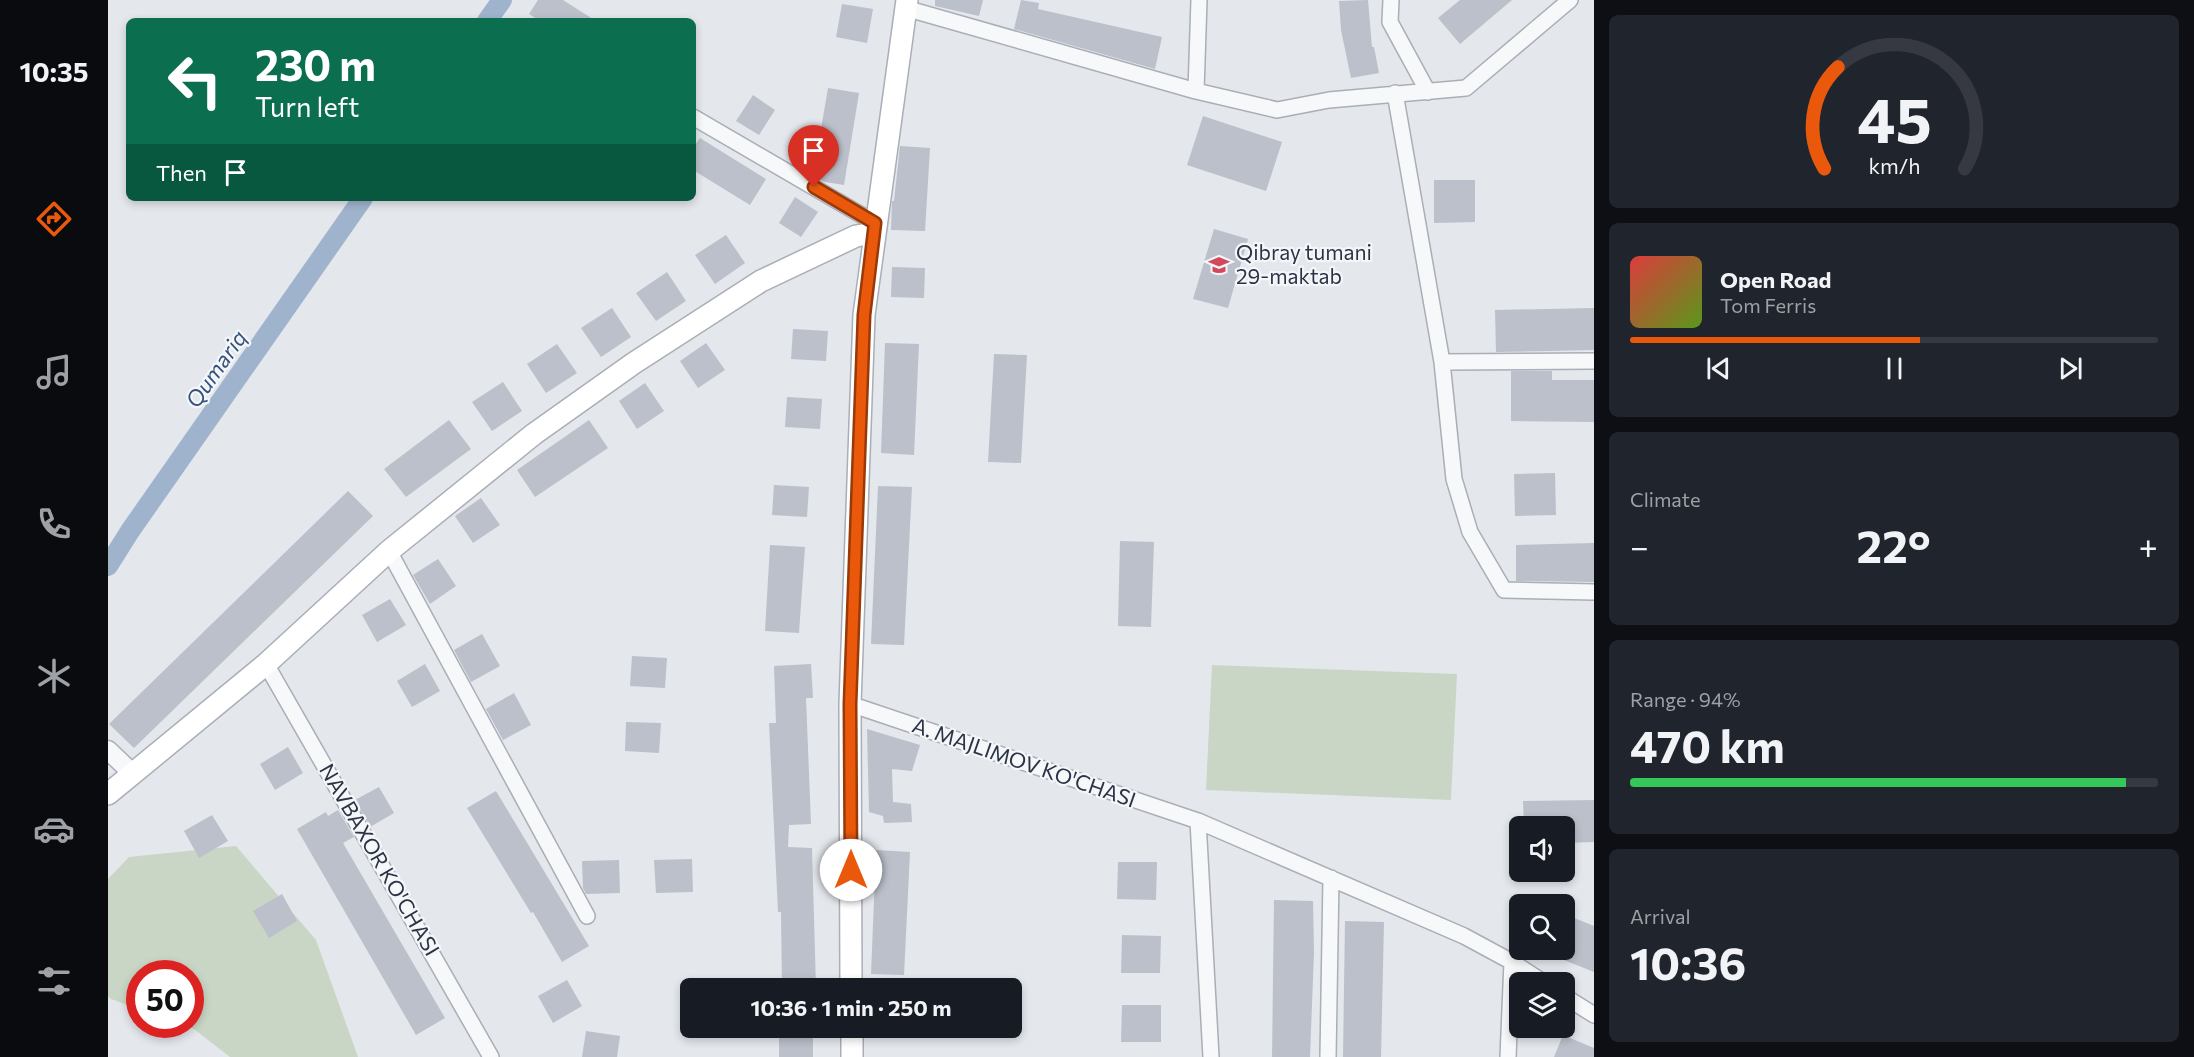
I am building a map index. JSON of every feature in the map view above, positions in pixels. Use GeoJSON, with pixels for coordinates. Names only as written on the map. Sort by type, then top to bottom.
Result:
{"type":"FeatureCollection","features":[{"type":"Feature","properties":{"kind":"main road"},"geometry":{"type":"LineString","coordinates":[[851,978],[850,704],[864,315],[906,4]]}},
{"type":"Feature","properties":{"kind":"main road"},"geometry":{"type":"LineString","coordinates":[[108,794],[267,664],[389,551],[534,434],[634,363],[761,281],[874,228]]}},
{"type":"Feature","properties":{"kind":"main road"},"geometry":{"type":"LineString","coordinates":[[852,1038],[852,1057]]}},
{"type":"Feature","properties":{"kind":"street"},"geometry":{"type":"LineString","coordinates":[[1196,91],[1199,0]]}},
{"type":"Feature","properties":{"kind":"street"},"geometry":{"type":"LineString","coordinates":[[1391,0],[1390,22],[1428,92]]}},
{"type":"Feature","properties":{"kind":"street"},"geometry":{"type":"LineString","coordinates":[[906,4],[1196,91],[1277,110],[1329,100],[1466,88],[1570,0]]}},
{"type":"Feature","properties":{"kind":"street"},"geometry":{"type":"LineString","coordinates":[[1395,93],[1442,362],[1454,479],[1470,532],[1504,590],[1594,592]]}},
{"type":"Feature","properties":{"kind":"street"},"geometry":{"type":"LineString","coordinates":[[696,119],[874,228]]}},
{"type":"Feature","properties":{"kind":"street"},"geometry":{"type":"LineString","coordinates":[[1442,362],[1594,361]]}},
{"type":"Feature","properties":{"kind":"street"},"geometry":{"type":"LineString","coordinates":[[389,551],[587,916]]}},
{"type":"Feature","properties":{"kind":"street","name":"NAVBAXOR KO'CHASI"},"geometry":{"type":"LineString","coordinates":[[267,664],[491,1057]]}},
{"type":"Feature","properties":{"kind":"street","name":"A. MAJLIMOV KO'CHASI"},"geometry":{"type":"LineString","coordinates":[[850,704],[1198,822],[1464,936],[1528,972]]}},
{"type":"Feature","properties":{"kind":"street"},"geometry":{"type":"LineString","coordinates":[[108,750],[132,773]]}},
{"type":"Feature","properties":{"kind":"street"},"geometry":{"type":"LineString","coordinates":[[1198,822],[1211,1057]]}},
{"type":"Feature","properties":{"kind":"street"},"geometry":{"type":"LineString","coordinates":[[1328,1057],[1330,878]]}},
{"type":"Feature","properties":{"kind":"street"},"geometry":{"type":"LineString","coordinates":[[1508,1057],[1512,962]]}},
{"type":"Feature","properties":{"kind":"street"},"geometry":{"type":"LineString","coordinates":[[1575,1003],[1594,1015]]}},
{"type":"Feature","properties":{"kind":"green space"},"geometry":{"type":"Polygon","coordinates":[[[1212,665],[1457,674],[1451,800],[1206,790],[1212,665]]]}},
{"type":"Feature","properties":{"kind":"green space"},"geometry":{"type":"Polygon","coordinates":[[[236,846],[316,940],[358,1057],[230,1057],[204,1037],[204,960],[126,960],[126,1004],[111,999],[108,996],[108,879],[129,857],[236,846]]]}},
{"type":"Feature","properties":{"kind":"building"},"geometry":{"type":"Polygon","coordinates":[[[538,0],[563,0],[591,18],[535,18],[529,14],[538,0]]]}},
{"type":"Feature","properties":{"kind":"building"},"geometry":{"type":"Polygon","coordinates":[[[935,0],[983,0],[979,16],[935,6],[935,0]]]}},
{"type":"Feature","properties":{"kind":"building"},"geometry":{"type":"Polygon","coordinates":[[[1021,0],[1039,3],[1038,9],[1162,37],[1155,69],[1014,29],[1021,0]]]}},
{"type":"Feature","properties":{"kind":"building"},"geometry":{"type":"Polygon","coordinates":[[[1368,0],[1372,47],[1374,47],[1379,73],[1351,78],[1341,30],[1339,1],[1368,0]]]}},
{"type":"Feature","properties":{"kind":"building"},"geometry":{"type":"Polygon","coordinates":[[[1460,0],[1512,0],[1460,44],[1438,18],[1460,0]]]}},
{"type":"Feature","properties":{"kind":"building"},"geometry":{"type":"Polygon","coordinates":[[[842,4],[873,9],[867,43],[836,37],[842,4]]]}},
{"type":"Feature","properties":{"kind":"building"},"geometry":{"type":"Polygon","coordinates":[[[828,88],[859,93],[844,185],[825,182],[813,176],[828,88]]]}},
{"type":"Feature","properties":{"kind":"building"},"geometry":{"type":"Polygon","coordinates":[[[753,95],[775,110],[759,135],[736,121],[753,95]]]}},
{"type":"Feature","properties":{"kind":"building"},"geometry":{"type":"Polygon","coordinates":[[[1203,116],[1282,142],[1266,191],[1187,165],[1203,116]]]}},
{"type":"Feature","properties":{"kind":"building"},"geometry":{"type":"Polygon","coordinates":[[[700,138],[766,179],[750,205],[696,172],[696,144],[700,138]]]}},
{"type":"Feature","properties":{"kind":"building"},"geometry":{"type":"Polygon","coordinates":[[[900,146],[930,148],[925,231],[891,230],[892,201],[894,201],[900,146]]]}},
{"type":"Feature","properties":{"kind":"building"},"geometry":{"type":"Polygon","coordinates":[[[1434,180],[1475,180],[1475,222],[1434,223],[1434,180]]]}},
{"type":"Feature","properties":{"kind":"building"},"geometry":{"type":"Polygon","coordinates":[[[795,197],[818,212],[801,237],[779,223],[795,197]]]}},
{"type":"Feature","properties":{"kind":"building"},"geometry":{"type":"Polygon","coordinates":[[[1214,229],[1248,239],[1228,308],[1193,299],[1214,229]]]}},
{"type":"Feature","properties":{"kind":"building"},"geometry":{"type":"Polygon","coordinates":[[[726,235],[745,263],[715,284],[695,255],[726,235]]]}},
{"type":"Feature","properties":{"kind":"building"},"geometry":{"type":"Polygon","coordinates":[[[892,267],[925,268],[924,298],[891,297],[892,267]]]}},
{"type":"Feature","properties":{"kind":"building"},"geometry":{"type":"Polygon","coordinates":[[[667,272],[686,301],[656,321],[636,293],[667,272]]]}},
{"type":"Feature","properties":{"kind":"building"},"geometry":{"type":"Polygon","coordinates":[[[612,308],[631,337],[601,357],[581,328],[612,308]]]}},
{"type":"Feature","properties":{"kind":"building"},"geometry":{"type":"Polygon","coordinates":[[[1594,308],[1594,350],[1496,352],[1495,310],[1594,308]]]}},
{"type":"Feature","properties":{"kind":"building"},"geometry":{"type":"Polygon","coordinates":[[[793,329],[828,331],[826,361],[791,359],[793,329]]]}},
{"type":"Feature","properties":{"kind":"building"},"geometry":{"type":"Polygon","coordinates":[[[706,343],[725,370],[698,388],[680,361],[706,343]]]}},
{"type":"Feature","properties":{"kind":"building"},"geometry":{"type":"Polygon","coordinates":[[[885,343],[919,344],[914,455],[881,453],[885,343]]]}},
{"type":"Feature","properties":{"kind":"building"},"geometry":{"type":"Polygon","coordinates":[[[557,344],[577,373],[546,393],[527,364],[557,344]]]}},
{"type":"Feature","properties":{"kind":"building"},"geometry":{"type":"Polygon","coordinates":[[[994,354],[1027,355],[1021,463],[988,462],[994,354]]]}},
{"type":"Feature","properties":{"kind":"building"},"geometry":{"type":"Polygon","coordinates":[[[1511,371],[1552,371],[1552,380],[1594,380],[1594,422],[1511,421],[1511,371]]]}},
{"type":"Feature","properties":{"kind":"building"},"geometry":{"type":"Polygon","coordinates":[[[503,382],[522,411],[492,431],[472,402],[503,382]]]}},
{"type":"Feature","properties":{"kind":"building"},"geometry":{"type":"Polygon","coordinates":[[[645,383],[664,411],[637,429],[619,401],[645,383]]]}},
{"type":"Feature","properties":{"kind":"building"},"geometry":{"type":"Polygon","coordinates":[[[787,397],[822,399],[820,429],[785,427],[787,397]]]}},
{"type":"Feature","properties":{"kind":"building"},"geometry":{"type":"Polygon","coordinates":[[[449,420],[471,449],[406,497],[384,469],[449,420]]]}},
{"type":"Feature","properties":{"kind":"building"},"geometry":{"type":"Polygon","coordinates":[[[589,420],[608,448],[535,497],[517,470],[589,420]]]}},
{"type":"Feature","properties":{"kind":"building"},"geometry":{"type":"Polygon","coordinates":[[[1555,473],[1556,515],[1515,516],[1514,474],[1555,473]]]}},
{"type":"Feature","properties":{"kind":"building"},"geometry":{"type":"Polygon","coordinates":[[[774,485],[809,487],[807,517],[772,515],[774,485]]]}},
{"type":"Feature","properties":{"kind":"building"},"geometry":{"type":"Polygon","coordinates":[[[878,486],[912,487],[904,645],[871,644],[878,486]]]}},
{"type":"Feature","properties":{"kind":"building"},"geometry":{"type":"Polygon","coordinates":[[[348,491],[373,516],[134,748],[109,724],[348,491]]]}},
{"type":"Feature","properties":{"kind":"building"},"geometry":{"type":"Polygon","coordinates":[[[481,498],[500,525],[473,543],[455,516],[481,498]]]}},
{"type":"Feature","properties":{"kind":"building"},"geometry":{"type":"Polygon","coordinates":[[[1120,541],[1154,542],[1151,627],[1118,626],[1120,541]]]}},
{"type":"Feature","properties":{"kind":"building"},"geometry":{"type":"Polygon","coordinates":[[[1594,543],[1594,582],[1516,581],[1516,545],[1594,543]]]}},
{"type":"Feature","properties":{"kind":"building"},"geometry":{"type":"Polygon","coordinates":[[[770,545],[805,547],[799,633],[765,631],[770,545]]]}},
{"type":"Feature","properties":{"kind":"building"},"geometry":{"type":"Polygon","coordinates":[[[438,559],[456,586],[430,604],[413,575],[438,559]]]}},
{"type":"Feature","properties":{"kind":"building"},"geometry":{"type":"Polygon","coordinates":[[[390,599],[406,625],[377,642],[362,615],[390,599]]]}},
{"type":"Feature","properties":{"kind":"building"},"geometry":{"type":"Polygon","coordinates":[[[482,634],[500,666],[471,682],[454,650],[482,634]]]}},
{"type":"Feature","properties":{"kind":"building"},"geometry":{"type":"Polygon","coordinates":[[[632,656],[667,658],[665,688],[630,686],[632,656]]]}},
{"type":"Feature","properties":{"kind":"building"},"geometry":{"type":"Polygon","coordinates":[[[425,664],[440,691],[412,707],[397,681],[425,664]]]}},
{"type":"Feature","properties":{"kind":"building"},"geometry":{"type":"Polygon","coordinates":[[[811,664],[813,698],[806,698],[811,824],[789,825],[788,847],[812,848],[816,978],[782,978],[781,912],[778,912],[769,723],[776,723],[774,666],[811,664]]]}},
{"type":"Feature","properties":{"kind":"building"},"geometry":{"type":"Polygon","coordinates":[[[514,693],[531,725],[503,740],[486,709],[514,693]]]}},
{"type":"Feature","properties":{"kind":"building"},"geometry":{"type":"Polygon","coordinates":[[[626,722],[661,723],[659,753],[625,751],[626,722]]]}},
{"type":"Feature","properties":{"kind":"building"},"geometry":{"type":"Polygon","coordinates":[[[867,729],[920,745],[912,771],[892,769],[893,802],[911,804],[912,822],[884,823],[883,816],[869,812],[867,729]]]}},
{"type":"Feature","properties":{"kind":"building"},"geometry":{"type":"Polygon","coordinates":[[[288,747],[303,773],[275,790],[260,764],[288,747]]]}},
{"type":"Feature","properties":{"kind":"building"},"geometry":{"type":"Polygon","coordinates":[[[379,787],[394,813],[370,827],[355,800],[379,787]]]}},
{"type":"Feature","properties":{"kind":"building"},"geometry":{"type":"Polygon","coordinates":[[[496,791],[589,946],[562,962],[467,808],[496,791]]]}},
{"type":"Feature","properties":{"kind":"building"},"geometry":{"type":"Polygon","coordinates":[[[1594,800],[1594,842],[1575,843],[1575,816],[1524,816],[1523,801],[1594,800]]]}},
{"type":"Feature","properties":{"kind":"building"},"geometry":{"type":"Polygon","coordinates":[[[338,810],[354,837],[343,843],[445,1018],[416,1035],[297,829],[326,812],[328,816],[338,810]]]}},
{"type":"Feature","properties":{"kind":"building"},"geometry":{"type":"Polygon","coordinates":[[[212,815],[228,841],[199,858],[184,831],[212,815]]]}},
{"type":"Feature","properties":{"kind":"building"},"geometry":{"type":"Polygon","coordinates":[[[876,850],[910,852],[904,975],[871,974],[876,850]]]}},
{"type":"Feature","properties":{"kind":"building"},"geometry":{"type":"Polygon","coordinates":[[[692,859],[693,892],[656,893],[654,860],[692,859]]]}},
{"type":"Feature","properties":{"kind":"building"},"geometry":{"type":"Polygon","coordinates":[[[619,860],[620,893],[586,894],[583,888],[582,861],[619,860]]]}},
{"type":"Feature","properties":{"kind":"building"},"geometry":{"type":"Polygon","coordinates":[[[1118,862],[1157,862],[1156,900],[1117,899],[1118,862]]]}},
{"type":"Feature","properties":{"kind":"building"},"geometry":{"type":"Polygon","coordinates":[[[282,894],[297,921],[269,938],[253,911],[282,894]]]}},
{"type":"Feature","properties":{"kind":"building"},"geometry":{"type":"Polygon","coordinates":[[[1274,900],[1313,901],[1314,952],[1310,1057],[1272,1057],[1274,900]]]}},
{"type":"Feature","properties":{"kind":"building"},"geometry":{"type":"Polygon","coordinates":[[[1575,918],[1594,926],[1594,972],[1564,960],[1575,960],[1575,918]]]}},
{"type":"Feature","properties":{"kind":"building"},"geometry":{"type":"Polygon","coordinates":[[[1345,921],[1384,922],[1381,1057],[1343,1057],[1345,921]]]}},
{"type":"Feature","properties":{"kind":"building"},"geometry":{"type":"Polygon","coordinates":[[[1122,935],[1161,936],[1160,973],[1121,973],[1122,935]]]}},
{"type":"Feature","properties":{"kind":"building"},"geometry":{"type":"Polygon","coordinates":[[[567,980],[582,1006],[553,1023],[538,996],[567,980]]]}},
{"type":"Feature","properties":{"kind":"building"},"geometry":{"type":"Polygon","coordinates":[[[1122,1005],[1161,1005],[1161,1042],[1121,1042],[1122,1005]]]}},
{"type":"Feature","properties":{"kind":"building"},"geometry":{"type":"Polygon","coordinates":[[[586,1031],[620,1036],[617,1057],[582,1057],[586,1031]]]}},
{"type":"Feature","properties":{"kind":"building"},"geometry":{"type":"Polygon","coordinates":[[[779,1038],[813,1038],[813,1057],[779,1057],[779,1038]]]}},
{"type":"Feature","properties":{"kind":"building"},"geometry":{"type":"Polygon","coordinates":[[[1562,1038],[1570,1038],[1594,1048],[1594,1057],[1554,1057],[1562,1038]]]}},
{"type":"Feature","properties":{"kind":"waterway","name":"Qumariq"},"geometry":{"type":"LineString","coordinates":[[489,18],[502,0]]}},
{"type":"Feature","properties":{"kind":"waterway","name":"Qumariq"},"geometry":{"type":"LineString","coordinates":[[108,566],[130,531],[361,201]]}},
{"type":"Feature","properties":{"kind":"place","name":"Qibray tumani 29-maktab"},"geometry":{"type":"Point","coordinates":[1219,265]}},
{"type":"Feature","properties":{"kind":"route"},"geometry":{"type":"LineString","coordinates":[[814,187],[875,223],[864,315],[850,704],[851,870]]}}]}
